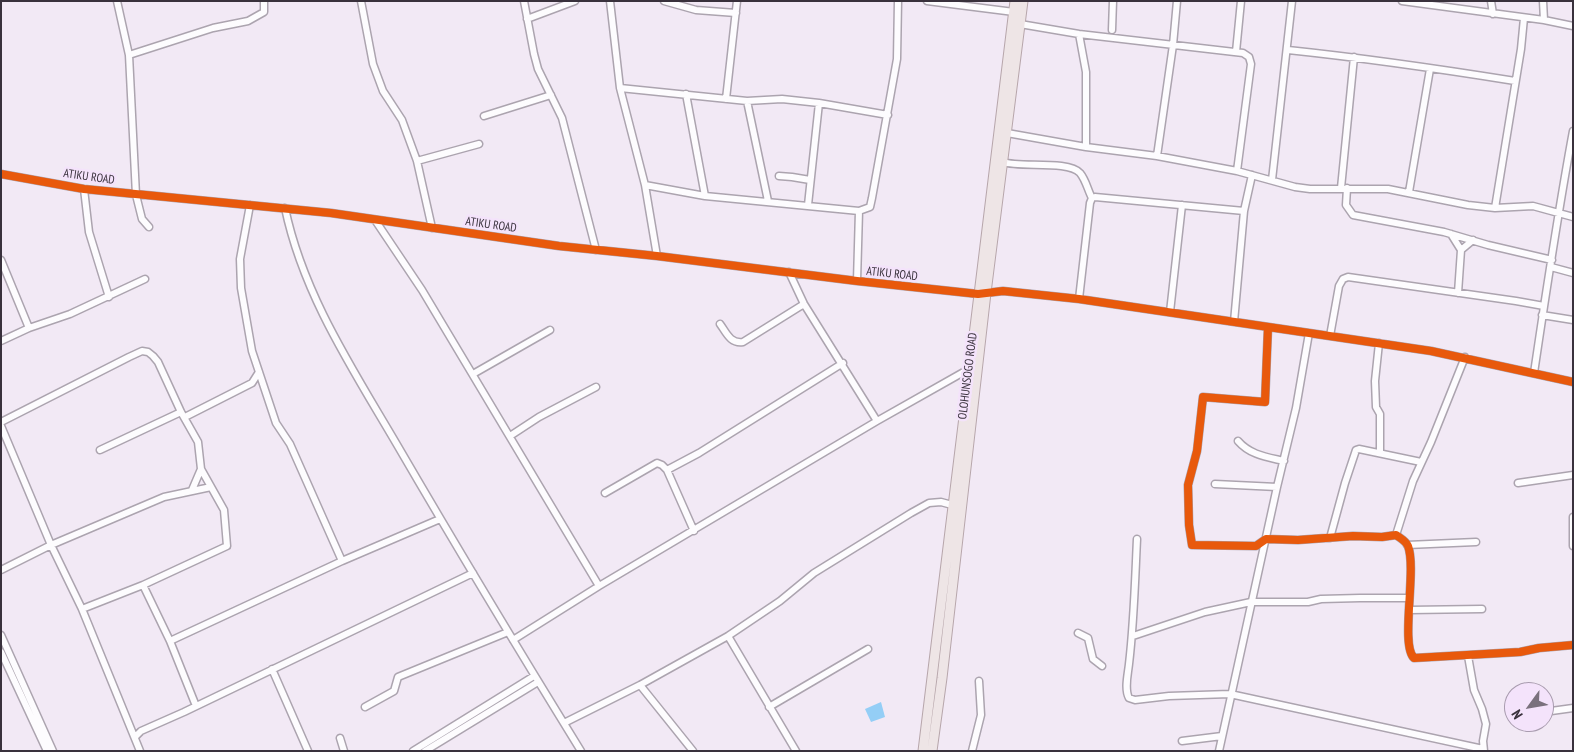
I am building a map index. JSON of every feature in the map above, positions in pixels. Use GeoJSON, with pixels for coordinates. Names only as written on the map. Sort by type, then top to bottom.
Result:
{"type":"FeatureCollection","features":[{"type":"Feature","properties":{"kind":"main road","name":"OLOHUNSOGO ROAD"},"geometry":{"type":"LineString","coordinates":[[932,751],[942,678],[1015,1]]}},
{"type":"Feature","properties":{"kind":"main road","name":"OLOHUNSOGO ROAD"},"geometry":{"type":"LineString","coordinates":[[923,751],[969,370],[1003,162],[1023,1]]}},
{"type":"Feature","properties":{"kind":"street"},"geometry":{"type":"LineString","coordinates":[[117,1],[129,55],[136,195],[142,219],[148,227]]}},
{"type":"Feature","properties":{"kind":"street"},"geometry":{"type":"LineString","coordinates":[[129,55],[213,28],[248,21],[264,12],[264,1]]}},
{"type":"Feature","properties":{"kind":"street"},"geometry":{"type":"LineString","coordinates":[[361,1],[372,64],[383,91],[402,120],[417,161],[432,228]]}},
{"type":"Feature","properties":{"kind":"street"},"geometry":{"type":"LineString","coordinates":[[524,1],[538,69],[562,118],[596,250]]}},
{"type":"Feature","properties":{"kind":"street"},"geometry":{"type":"LineString","coordinates":[[527,19],[575,1]]}},
{"type":"Feature","properties":{"kind":"street"},"geometry":{"type":"LineString","coordinates":[[610,1],[620,88],[645,186],[657,256]]}},
{"type":"Feature","properties":{"kind":"street"},"geometry":{"type":"LineString","coordinates":[[664,1],[696,10],[736,13]]}},
{"type":"Feature","properties":{"kind":"street"},"geometry":{"type":"LineString","coordinates":[[726,99],[737,1]]}},
{"type":"Feature","properties":{"kind":"street"},"geometry":{"type":"LineString","coordinates":[[645,186],[705,196],[768,202],[859,210],[870,207],[897,59],[898,1]]}},
{"type":"Feature","properties":{"kind":"street"},"geometry":{"type":"LineString","coordinates":[[927,1],[1014,12]]}},
{"type":"Feature","properties":{"kind":"street"},"geometry":{"type":"LineString","coordinates":[[1112,30],[1113,1]]}},
{"type":"Feature","properties":{"kind":"street"},"geometry":{"type":"LineString","coordinates":[[1156,156],[1173,45],[1177,1]]}},
{"type":"Feature","properties":{"kind":"street"},"geometry":{"type":"LineString","coordinates":[[1236,52],[1241,1]]}},
{"type":"Feature","properties":{"kind":"street"},"geometry":{"type":"LineString","coordinates":[[1272,180],[1292,1]]}},
{"type":"Feature","properties":{"kind":"street"},"geometry":{"type":"LineString","coordinates":[[1402,1],[1544,20],[1573,26]]}},
{"type":"Feature","properties":{"kind":"street"},"geometry":{"type":"LineString","coordinates":[[1491,1],[1494,14]]}},
{"type":"Feature","properties":{"kind":"street"},"geometry":{"type":"LineString","coordinates":[[1543,1],[1544,20]]}},
{"type":"Feature","properties":{"kind":"street"},"geometry":{"type":"LineString","coordinates":[[1496,208],[1524,18]]}},
{"type":"Feature","properties":{"kind":"street"},"geometry":{"type":"LineString","coordinates":[[1020,24],[1079,34],[1243,53],[1250,57],[1251,64],[1237,171]]}},
{"type":"Feature","properties":{"kind":"street"},"geometry":{"type":"LineString","coordinates":[[1079,34],[1086,72],[1086,147]]}},
{"type":"Feature","properties":{"kind":"street"},"geometry":{"type":"LineString","coordinates":[[1288,50],[1394,62],[1515,81]]}},
{"type":"Feature","properties":{"kind":"street"},"geometry":{"type":"LineString","coordinates":[[1354,57],[1344,188],[1346,205],[1354,214],[1451,234],[1551,264],[1573,273]]}},
{"type":"Feature","properties":{"kind":"street"},"geometry":{"type":"LineString","coordinates":[[1410,192],[1430,69]]}},
{"type":"Feature","properties":{"kind":"street"},"geometry":{"type":"LineString","coordinates":[[620,88],[747,101],[782,99],[819,103],[888,115]]}},
{"type":"Feature","properties":{"kind":"street"},"geometry":{"type":"LineString","coordinates":[[686,94],[705,196]]}},
{"type":"Feature","properties":{"kind":"street"},"geometry":{"type":"LineString","coordinates":[[484,116],[551,95]]}},
{"type":"Feature","properties":{"kind":"street"},"geometry":{"type":"LineString","coordinates":[[747,101],[768,202]]}},
{"type":"Feature","properties":{"kind":"street"},"geometry":{"type":"LineString","coordinates":[[808,205],[819,103]]}},
{"type":"Feature","properties":{"kind":"street"},"geometry":{"type":"LineString","coordinates":[[1534,372],[1558,214],[1573,131]]}},
{"type":"Feature","properties":{"kind":"street"},"geometry":{"type":"LineString","coordinates":[[1007,133],[1086,147],[1156,156],[1237,171],[1295,187],[1310,189],[1388,189],[1468,205],[1496,208],[1532,206],[1573,217]]}},
{"type":"Feature","properties":{"kind":"street"},"geometry":{"type":"LineString","coordinates":[[417,161],[479,144]]}},
{"type":"Feature","properties":{"kind":"street"},"geometry":{"type":"LineString","coordinates":[[1003,162],[1016,165],[1035,164],[1072,168],[1083,176],[1092,198],[1079,299]]}},
{"type":"Feature","properties":{"kind":"street","name":"ATIKU ROAD"},"geometry":{"type":"LineString","coordinates":[[1,174],[84,189],[285,208],[559,246],[857,281],[982,294],[1003,291],[1079,299],[1465,357],[1573,382]]}},
{"type":"Feature","properties":{"kind":"street"},"geometry":{"type":"LineString","coordinates":[[1234,322],[1244,211],[1252,175]]}},
{"type":"Feature","properties":{"kind":"street"},"geometry":{"type":"LineString","coordinates":[[779,176],[810,180]]}},
{"type":"Feature","properties":{"kind":"street"},"geometry":{"type":"LineString","coordinates":[[84,189],[89,232],[109,297]]}},
{"type":"Feature","properties":{"kind":"street"},"geometry":{"type":"LineString","coordinates":[[1092,198],[1244,211]]}},
{"type":"Feature","properties":{"kind":"street"},"geometry":{"type":"LineString","coordinates":[[250,205],[240,259],[241,288],[252,350],[276,423],[290,444],[342,561]]}},
{"type":"Feature","properties":{"kind":"street"},"geometry":{"type":"LineString","coordinates":[[1170,312],[1182,206]]}},
{"type":"Feature","properties":{"kind":"street"},"geometry":{"type":"LineString","coordinates":[[285,208],[289,230],[301,267],[353,371],[534,676],[581,751]]}},
{"type":"Feature","properties":{"kind":"street"},"geometry":{"type":"LineString","coordinates":[[857,281],[859,210]]}},
{"type":"Feature","properties":{"kind":"street"},"geometry":{"type":"LineString","coordinates":[[376,220],[418,282],[599,586]]}},
{"type":"Feature","properties":{"kind":"street"},"geometry":{"type":"LineString","coordinates":[[1451,234],[1461,250],[1458,293]]}},
{"type":"Feature","properties":{"kind":"street"},"geometry":{"type":"LineString","coordinates":[[1461,250],[1473,240]]}},
{"type":"Feature","properties":{"kind":"street"},"geometry":{"type":"LineString","coordinates":[[1,260],[28,328]]}},
{"type":"Feature","properties":{"kind":"street"},"geometry":{"type":"LineString","coordinates":[[789,272],[804,304],[878,421]]}},
{"type":"Feature","properties":{"kind":"street"},"geometry":{"type":"LineString","coordinates":[[1330,336],[1339,286],[1343,279],[1348,277],[1544,306]]}},
{"type":"Feature","properties":{"kind":"street"},"geometry":{"type":"LineString","coordinates":[[1,341],[28,328],[70,314],[145,279]]}},
{"type":"Feature","properties":{"kind":"street"},"geometry":{"type":"LineString","coordinates":[[720,324],[731,340],[737,343],[742,342],[804,304]]}},
{"type":"Feature","properties":{"kind":"street"},"geometry":{"type":"LineString","coordinates":[[1542,315],[1573,320]]}},
{"type":"Feature","properties":{"kind":"street"},"geometry":{"type":"LineString","coordinates":[[1268,327],[1265,402],[1203,397],[1197,451],[1188,485],[1189,524],[1192,546],[1256,546],[1266,539],[1298,540],[1396,535],[1407,545],[1411,579],[1409,643],[1411,655],[1414,658],[1520,652],[1573,644]]}},
{"type":"Feature","properties":{"kind":"street"},"geometry":{"type":"LineString","coordinates":[[473,374],[550,330]]}},
{"type":"Feature","properties":{"kind":"street"},"geometry":{"type":"LineString","coordinates":[[1219,751],[1230,694],[1296,408],[1309,333]]}},
{"type":"Feature","properties":{"kind":"street"},"geometry":{"type":"LineString","coordinates":[[1379,343],[1375,381],[1376,407],[1380,414],[1380,453]]}},
{"type":"Feature","properties":{"kind":"street"},"geometry":{"type":"LineString","coordinates":[[1,422],[142,352],[148,352],[158,362],[198,442],[201,469],[224,510],[227,546],[143,585],[82,608]]}},
{"type":"Feature","properties":{"kind":"street"},"geometry":{"type":"LineString","coordinates":[[1396,535],[1413,481],[1431,442],[1465,357]]}},
{"type":"Feature","properties":{"kind":"street"},"geometry":{"type":"LineString","coordinates":[[667,470],[699,453],[843,363]]}},
{"type":"Feature","properties":{"kind":"street"},"geometry":{"type":"LineString","coordinates":[[513,640],[599,586],[878,421],[969,370]]}},
{"type":"Feature","properties":{"kind":"street"},"geometry":{"type":"LineString","coordinates":[[100,450],[252,383],[259,372]]}},
{"type":"Feature","properties":{"kind":"street"},"geometry":{"type":"LineString","coordinates":[[252,383],[265,388]]}},
{"type":"Feature","properties":{"kind":"street"},"geometry":{"type":"LineString","coordinates":[[510,436],[539,417],[596,387]]}},
{"type":"Feature","properties":{"kind":"street"},"geometry":{"type":"LineString","coordinates":[[1,426],[51,545],[82,608],[140,751]]}},
{"type":"Feature","properties":{"kind":"street"},"geometry":{"type":"LineString","coordinates":[[1238,441],[1257,455],[1284,461]]}},
{"type":"Feature","properties":{"kind":"street"},"geometry":{"type":"LineString","coordinates":[[1330,538],[1355,452],[1359,449],[1421,462]]}},
{"type":"Feature","properties":{"kind":"street"},"geometry":{"type":"LineString","coordinates":[[605,493],[657,463],[662,465],[667,470],[694,531]]}},
{"type":"Feature","properties":{"kind":"street"},"geometry":{"type":"LineString","coordinates":[[192,490],[201,469]]}},
{"type":"Feature","properties":{"kind":"street"},"geometry":{"type":"LineString","coordinates":[[1518,483],[1573,475]]}},
{"type":"Feature","properties":{"kind":"street"},"geometry":{"type":"LineString","coordinates":[[1215,484],[1277,487]]}},
{"type":"Feature","properties":{"kind":"street"},"geometry":{"type":"LineString","coordinates":[[1,570],[51,545],[164,497],[211,486]]}},
{"type":"Feature","properties":{"kind":"street"},"geometry":{"type":"LineString","coordinates":[[564,723],[728,636],[814,574],[911,513],[929,503],[941,502],[952,505]]}},
{"type":"Feature","properties":{"kind":"street"},"geometry":{"type":"LineString","coordinates":[[1573,518],[1573,546]]}},
{"type":"Feature","properties":{"kind":"street"},"geometry":{"type":"LineString","coordinates":[[170,641],[342,561],[440,519]]}},
{"type":"Feature","properties":{"kind":"street"},"geometry":{"type":"LineString","coordinates":[[1138,539],[1133,636],[1127,679],[1127,694],[1129,698],[1135,700],[1169,696],[1230,694],[1483,750],[1486,724],[1474,690],[1468,656]]}},
{"type":"Feature","properties":{"kind":"street"},"geometry":{"type":"LineString","coordinates":[[1407,545],[1476,542]]}},
{"type":"Feature","properties":{"kind":"street"},"geometry":{"type":"LineString","coordinates":[[135,737],[141,731],[473,573]]}},
{"type":"Feature","properties":{"kind":"street"},"geometry":{"type":"LineString","coordinates":[[143,585],[170,641],[196,706]]}},
{"type":"Feature","properties":{"kind":"street"},"geometry":{"type":"LineString","coordinates":[[1133,636],[1205,612],[1251,602],[1409,598]]}},
{"type":"Feature","properties":{"kind":"street"},"geometry":{"type":"LineString","coordinates":[[1409,610],[1482,609]]}},
{"type":"Feature","properties":{"kind":"street"},"geometry":{"type":"LineString","coordinates":[[365,707],[394,691],[398,677],[508,632]]}},
{"type":"Feature","properties":{"kind":"street"},"geometry":{"type":"LineString","coordinates":[[1078,633],[1088,638],[1094,659],[1102,666]]}},
{"type":"Feature","properties":{"kind":"street"},"geometry":{"type":"LineString","coordinates":[[1,635],[53,751]]}},
{"type":"Feature","properties":{"kind":"street"},"geometry":{"type":"LineString","coordinates":[[728,636],[796,751]]}},
{"type":"Feature","properties":{"kind":"street"},"geometry":{"type":"LineString","coordinates":[[769,707],[868,649]]}},
{"type":"Feature","properties":{"kind":"street"},"geometry":{"type":"LineString","coordinates":[[1,652],[47,751]]}},
{"type":"Feature","properties":{"kind":"street"},"geometry":{"type":"LineString","coordinates":[[272,670],[308,751]]}},
{"type":"Feature","properties":{"kind":"street"},"geometry":{"type":"LineString","coordinates":[[413,751],[534,676]]}},
{"type":"Feature","properties":{"kind":"street"},"geometry":{"type":"LineString","coordinates":[[972,751],[981,715],[979,680]]}},
{"type":"Feature","properties":{"kind":"street"},"geometry":{"type":"LineString","coordinates":[[425,751],[538,682]]}},
{"type":"Feature","properties":{"kind":"street"},"geometry":{"type":"LineString","coordinates":[[640,684],[692,751]]}},
{"type":"Feature","properties":{"kind":"street"},"geometry":{"type":"LineString","coordinates":[[1554,711],[1573,708]]}},
{"type":"Feature","properties":{"kind":"street"},"geometry":{"type":"LineString","coordinates":[[129,726],[141,731]]}},
{"type":"Feature","properties":{"kind":"street"},"geometry":{"type":"LineString","coordinates":[[1182,741],[1222,736]]}},
{"type":"Feature","properties":{"kind":"street"},"geometry":{"type":"LineString","coordinates":[[340,738],[344,751]]}},
{"type":"Feature","properties":{"kind":"water"},"geometry":{"type":"Polygon","coordinates":[[[881,702],[885,717],[871,722],[865,709],[881,702]]]}},
{"type":"Feature","properties":{"kind":"cycle path"},"geometry":{"type":"LineString","coordinates":[[1,174],[84,189],[331,213],[559,246],[857,281],[978,294],[1003,291],[1079,299],[1431,351],[1573,382]]}},
{"type":"Feature","properties":{"kind":"cycle path"},"geometry":{"type":"LineString","coordinates":[[1268,327],[1265,402],[1203,397],[1197,451],[1188,485],[1189,525],[1192,545],[1256,546],[1266,539],[1298,540],[1396,535],[1407,544],[1410,557],[1408,638],[1410,650],[1414,658],[1520,652],[1573,645]]}}]}
